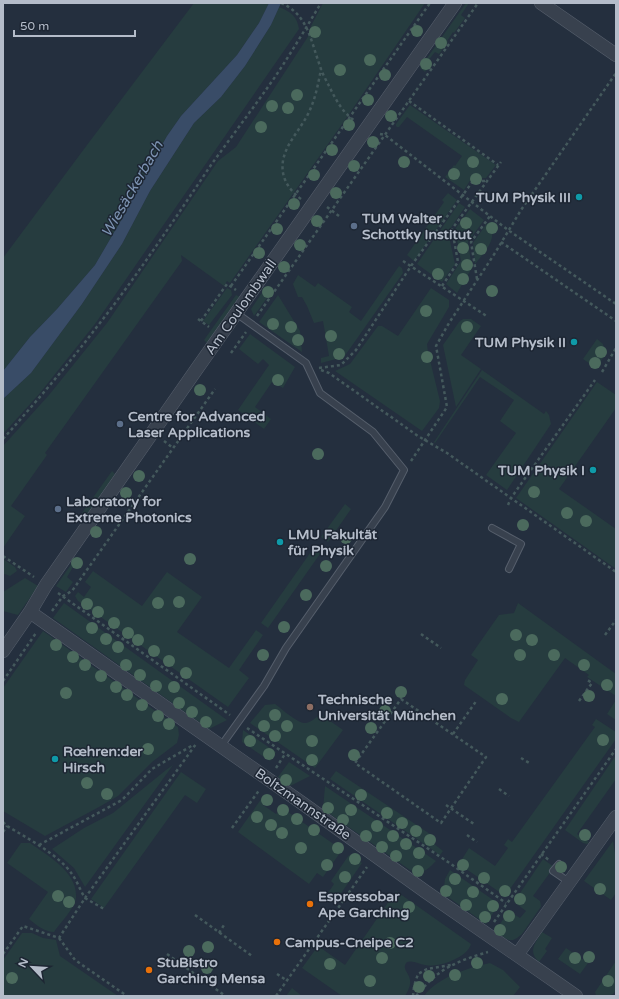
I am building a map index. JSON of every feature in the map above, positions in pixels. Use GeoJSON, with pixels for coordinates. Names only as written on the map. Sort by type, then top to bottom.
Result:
{"type":"FeatureCollection","features":[{"type":"Feature","properties":{"kind":"street","name":"Am Coulombwall"},"geometry":{"type":"LineString","coordinates":[[3,651],[30,612],[46,585],[455,3]]}},
{"type":"Feature","properties":{"kind":"street"},"geometry":{"type":"LineString","coordinates":[[541,3],[616,55]]}},
{"type":"Feature","properties":{"kind":"street","name":"Boltzmannstraße"},"geometry":{"type":"LineString","coordinates":[[30,612],[576,996]]}},
{"type":"Feature","properties":{"kind":"street"},"geometry":{"type":"LineString","coordinates":[[517,955],[616,817]]}},
{"type":"Feature","properties":{"kind":"lane"},"geometry":{"type":"LineString","coordinates":[[221,746],[264,686],[286,648],[385,507],[404,470],[373,432],[320,393],[306,363],[236,313]]}},
{"type":"Feature","properties":{"kind":"lane"},"geometry":{"type":"LineString","coordinates":[[492,528],[521,544],[509,569]]}},
{"type":"Feature","properties":{"kind":"lane"},"geometry":{"type":"LineString","coordinates":[[559,864],[554,871],[569,882]]}},
{"type":"Feature","properties":{"kind":"path"},"geometry":{"type":"LineString","coordinates":[[281,3],[288,6],[298,15],[307,27],[321,68],[338,103],[350,118],[367,128],[385,135],[508,230],[616,304]]}},
{"type":"Feature","properties":{"kind":"path"},"geometry":{"type":"LineString","coordinates":[[3,439],[45,391],[133,279],[300,40],[321,3]]}},
{"type":"Feature","properties":{"kind":"path"},"geometry":{"type":"LineString","coordinates":[[207,326],[199,320],[227,284],[231,286],[430,3]]}},
{"type":"Feature","properties":{"kind":"path"},"geometry":{"type":"LineString","coordinates":[[232,353],[478,3]]}},
{"type":"Feature","properties":{"kind":"path"},"geometry":{"type":"LineString","coordinates":[[312,206],[295,194],[286,182],[282,162],[288,147],[307,116],[316,92],[321,68]]}},
{"type":"Feature","properties":{"kind":"path"},"geometry":{"type":"LineString","coordinates":[[404,470],[447,408],[436,346],[463,300],[521,210],[616,75]]}},
{"type":"Feature","properties":{"kind":"path"},"geometry":{"type":"LineString","coordinates":[[409,101],[499,164],[452,229],[458,262],[442,286]]}},
{"type":"Feature","properties":{"kind":"path"},"geometry":{"type":"LineString","coordinates":[[487,181],[473,181],[411,266],[356,350],[341,365],[318,368],[329,373],[425,440],[447,453],[616,572]]}},
{"type":"Feature","properties":{"kind":"path"},"geometry":{"type":"LineString","coordinates":[[477,280],[471,242],[490,216]]}},
{"type":"Feature","properties":{"kind":"path"},"geometry":{"type":"LineString","coordinates":[[501,242],[616,321]]}},
{"type":"Feature","properties":{"kind":"path"},"geometry":{"type":"LineString","coordinates":[[403,261],[488,317]]}},
{"type":"Feature","properties":{"kind":"path"},"geometry":{"type":"LineString","coordinates":[[602,372],[616,348]]}},
{"type":"Feature","properties":{"kind":"path"},"geometry":{"type":"LineString","coordinates":[[508,504],[595,380]]}},
{"type":"Feature","properties":{"kind":"path"},"geometry":{"type":"LineString","coordinates":[[3,681],[63,596],[72,591],[215,389]]}},
{"type":"Feature","properties":{"kind":"path"},"geometry":{"type":"LineString","coordinates":[[3,556],[63,596],[239,722],[442,858],[506,903]]}},
{"type":"Feature","properties":{"kind":"path"},"geometry":{"type":"LineString","coordinates":[[605,635],[616,620]]}},
{"type":"Feature","properties":{"kind":"path"},"geometry":{"type":"LineString","coordinates":[[421,634],[441,648]]}},
{"type":"Feature","properties":{"kind":"path"},"geometry":{"type":"LineString","coordinates":[[579,701],[592,683],[586,679]]}},
{"type":"Feature","properties":{"kind":"path"},"geometry":{"type":"LineString","coordinates":[[401,699],[486,757],[451,809],[441,823],[355,763],[401,699]]}},
{"type":"Feature","properties":{"kind":"path"},"geometry":{"type":"LineString","coordinates":[[453,734],[477,700]]}},
{"type":"Feature","properties":{"kind":"path"},"geometry":{"type":"LineString","coordinates":[[39,845],[122,800],[152,769],[197,742],[85,898],[59,938]]}},
{"type":"Feature","properties":{"kind":"path"},"geometry":{"type":"LineString","coordinates":[[486,933],[616,749]]}},
{"type":"Feature","properties":{"kind":"path"},"geometry":{"type":"LineString","coordinates":[[520,758],[531,764]]}},
{"type":"Feature","properties":{"kind":"path"},"geometry":{"type":"LineString","coordinates":[[232,828],[268,779]]}},
{"type":"Feature","properties":{"kind":"path"},"geometry":{"type":"LineString","coordinates":[[498,789],[509,796]]}},
{"type":"Feature","properties":{"kind":"path"},"geometry":{"type":"LineString","coordinates":[[446,805],[474,824]]}},
{"type":"Feature","properties":{"kind":"path"},"geometry":{"type":"LineString","coordinates":[[3,822],[7,826],[39,845],[60,861],[71,873],[85,898],[104,909]]}},
{"type":"Feature","properties":{"kind":"path"},"geometry":{"type":"LineString","coordinates":[[3,832],[7,826]]}},
{"type":"Feature","properties":{"kind":"path"},"geometry":{"type":"LineString","coordinates":[[467,835],[477,842]]}},
{"type":"Feature","properties":{"kind":"path"},"geometry":{"type":"LineString","coordinates":[[276,996],[375,855]]}},
{"type":"Feature","properties":{"kind":"path"},"geometry":{"type":"LineString","coordinates":[[195,915],[252,956]]}},
{"type":"Feature","properties":{"kind":"path"},"geometry":{"type":"LineString","coordinates":[[18,925],[22,928]]}},
{"type":"Feature","properties":{"kind":"path"},"geometry":{"type":"LineString","coordinates":[[219,933],[224,925]]}},
{"type":"Feature","properties":{"kind":"path"},"geometry":{"type":"LineString","coordinates":[[3,954],[23,926],[59,938],[75,960],[127,996]]}},
{"type":"Feature","properties":{"kind":"path"},"geometry":{"type":"LineString","coordinates":[[414,996],[439,973],[469,958],[490,951]]}},
{"type":"Feature","properties":{"kind":"path"},"geometry":{"type":"LineString","coordinates":[[167,954],[224,995]]}},
{"type":"Feature","properties":{"kind":"path"},"geometry":{"type":"LineString","coordinates":[[414,996],[414,986],[418,974],[427,969],[456,964]]}},
{"type":"Feature","properties":{"kind":"path"},"geometry":{"type":"LineString","coordinates":[[277,974],[286,980]]}},
{"type":"Feature","properties":{"kind":"green space"},"geometry":{"type":"Polygon","coordinates":[[[194,3],[269,3],[259,23],[237,55],[181,116],[167,136],[95,265],[57,309],[30,337],[3,371],[3,258],[194,3]]]}},
{"type":"Feature","properties":{"kind":"green space"},"geometry":{"type":"Polygon","coordinates":[[[323,3],[425,3],[345,120],[230,283],[227,281],[224,286],[181,255],[182,261],[45,453],[47,455],[11,506],[25,516],[3,548],[3,446],[49,395],[107,323],[218,161],[236,147],[311,32],[311,26],[323,3]]]}},
{"type":"Feature","properties":{"kind":"green space"},"geometry":{"type":"Polygon","coordinates":[[[466,3],[469,3],[461,15],[465,18],[454,33],[453,32],[439,54],[435,52],[427,62],[431,65],[425,72],[420,68],[466,3]]]}},
{"type":"Feature","properties":{"kind":"green space"},"geometry":{"type":"Polygon","coordinates":[[[279,7],[293,15],[297,21],[299,29],[95,324],[40,393],[3,434],[3,399],[31,373],[82,304],[122,244],[150,191],[194,123],[221,97],[245,66],[271,25],[279,7]]]}},
{"type":"Feature","properties":{"kind":"green space"},"geometry":{"type":"Polygon","coordinates":[[[410,105],[496,165],[486,178],[471,179],[464,190],[445,177],[462,156],[407,117],[399,127],[397,127],[396,124],[410,105]]]}},
{"type":"Feature","properties":{"kind":"green space"},"geometry":{"type":"Polygon","coordinates":[[[448,193],[457,200],[414,261],[407,255],[444,202],[442,200],[448,193]]]}},
{"type":"Feature","properties":{"kind":"green space"},"geometry":{"type":"Polygon","coordinates":[[[459,203],[465,207],[448,232],[455,264],[442,282],[417,264],[459,203]]]}},
{"type":"Feature","properties":{"kind":"green space"},"geometry":{"type":"Polygon","coordinates":[[[470,209],[484,220],[468,242],[472,268],[457,293],[446,284],[461,261],[455,229],[470,209]]]}},
{"type":"Feature","properties":{"kind":"green space"},"geometry":{"type":"Polygon","coordinates":[[[487,223],[492,231],[491,240],[487,249],[475,264],[473,243],[487,223]]]}},
{"type":"Feature","properties":{"kind":"green space"},"geometry":{"type":"Polygon","coordinates":[[[399,266],[402,268],[403,273],[344,357],[321,363],[321,358],[329,356],[323,321],[314,323],[302,297],[298,297],[293,284],[298,275],[315,287],[318,283],[352,307],[349,312],[361,321],[399,266]]]}},
{"type":"Feature","properties":{"kind":"green space"},"geometry":{"type":"Polygon","coordinates":[[[227,288],[231,290],[232,295],[209,325],[203,321],[227,288]]]}},
{"type":"Feature","properties":{"kind":"green space"},"geometry":{"type":"Polygon","coordinates":[[[431,288],[449,300],[449,307],[427,344],[440,401],[439,408],[422,431],[335,371],[350,364],[378,326],[382,326],[398,336],[431,288]]]}},
{"type":"Feature","properties":{"kind":"green space"},"geometry":{"type":"Polygon","coordinates":[[[264,290],[272,291],[254,316],[251,309],[264,290]]]}},
{"type":"Feature","properties":{"kind":"green space"},"geometry":{"type":"Polygon","coordinates":[[[236,295],[240,297],[207,343],[204,340],[236,295]]]}},
{"type":"Feature","properties":{"kind":"green space"},"geometry":{"type":"Polygon","coordinates":[[[278,295],[300,331],[302,352],[259,322],[278,295]]]}},
{"type":"Feature","properties":{"kind":"green space"},"geometry":{"type":"Polygon","coordinates":[[[463,319],[471,319],[481,326],[461,355],[481,369],[456,407],[443,345],[459,322],[463,319]]]}},
{"type":"Feature","properties":{"kind":"green space"},"geometry":{"type":"Polygon","coordinates":[[[250,334],[295,367],[283,388],[272,382],[255,407],[271,419],[264,429],[238,410],[269,365],[263,359],[258,364],[239,349],[250,334]]]}},
{"type":"Feature","properties":{"kind":"green space"},"geometry":{"type":"Polygon","coordinates":[[[597,339],[603,344],[605,355],[596,368],[583,359],[597,339]]]}},
{"type":"Feature","properties":{"kind":"green space"},"geometry":{"type":"Polygon","coordinates":[[[482,370],[544,414],[546,411],[549,415],[551,424],[507,490],[486,475],[516,433],[500,421],[514,400],[480,377],[435,443],[434,442],[482,370]]]}},
{"type":"Feature","properties":{"kind":"green space"},"geometry":{"type":"Polygon","coordinates":[[[597,382],[616,395],[616,408],[559,489],[616,529],[616,569],[516,498],[597,382]]]}},
{"type":"Feature","properties":{"kind":"green space"},"geometry":{"type":"Polygon","coordinates":[[[112,471],[115,474],[86,516],[82,513],[112,471]]]}},
{"type":"Feature","properties":{"kind":"green space"},"geometry":{"type":"Polygon","coordinates":[[[345,504],[351,509],[328,542],[321,537],[345,504]]]}},
{"type":"Feature","properties":{"kind":"green space"},"geometry":{"type":"Polygon","coordinates":[[[315,546],[322,551],[268,628],[261,623],[315,546]]]}},
{"type":"Feature","properties":{"kind":"green space"},"geometry":{"type":"Polygon","coordinates":[[[3,559],[15,567],[17,571],[10,576],[5,574],[3,575],[3,559]]]}},
{"type":"Feature","properties":{"kind":"green space"},"geometry":{"type":"Polygon","coordinates":[[[75,559],[81,563],[77,568],[73,567],[67,577],[73,582],[66,592],[56,586],[75,559]]]}},
{"type":"Feature","properties":{"kind":"green space"},"geometry":{"type":"Polygon","coordinates":[[[93,571],[142,606],[167,572],[202,597],[177,632],[229,668],[256,630],[263,635],[239,670],[249,678],[228,707],[78,601],[75,596],[78,592],[84,597],[91,587],[85,582],[93,571]]]}},
{"type":"Feature","properties":{"kind":"green space"},"geometry":{"type":"Polygon","coordinates":[[[25,578],[38,586],[18,615],[3,611],[3,592],[25,578]]]}},
{"type":"Feature","properties":{"kind":"green space"},"geometry":{"type":"Polygon","coordinates":[[[64,603],[227,720],[209,729],[53,618],[64,603]]]}},
{"type":"Feature","properties":{"kind":"green space"},"geometry":{"type":"Polygon","coordinates":[[[518,603],[616,674],[616,696],[587,677],[589,675],[565,658],[519,722],[464,685],[465,680],[478,660],[471,655],[499,615],[514,613],[518,603]]]}},
{"type":"Feature","properties":{"kind":"green space"},"geometry":{"type":"Polygon","coordinates":[[[43,631],[178,727],[179,735],[177,743],[152,762],[118,796],[45,836],[3,811],[3,688],[43,631]]]}},
{"type":"Feature","properties":{"kind":"green space"},"geometry":{"type":"Polygon","coordinates":[[[616,700],[616,720],[607,714],[616,700]]]}},
{"type":"Feature","properties":{"kind":"green space"},"geometry":{"type":"Polygon","coordinates":[[[275,704],[303,723],[310,722],[320,714],[343,730],[315,768],[250,723],[265,705],[275,704]]]}},
{"type":"Feature","properties":{"kind":"green space"},"geometry":{"type":"Polygon","coordinates":[[[596,719],[616,732],[616,739],[505,896],[459,864],[469,848],[495,866],[508,848],[504,845],[508,839],[512,842],[595,727],[592,725],[596,719]]]}},
{"type":"Feature","properties":{"kind":"green space"},"geometry":{"type":"Polygon","coordinates":[[[243,730],[276,752],[270,761],[242,742],[243,730]]]}},
{"type":"Feature","properties":{"kind":"green space"},"geometry":{"type":"Polygon","coordinates":[[[616,755],[616,779],[577,834],[589,842],[587,844],[583,843],[565,830],[616,755]]]}},
{"type":"Feature","properties":{"kind":"green space"},"geometry":{"type":"Polygon","coordinates":[[[289,762],[310,776],[290,786],[278,777],[289,762]]]}},
{"type":"Feature","properties":{"kind":"green space"},"geometry":{"type":"Polygon","coordinates":[[[173,765],[85,887],[74,868],[52,849],[84,828],[113,813],[173,765]]]}},
{"type":"Feature","properties":{"kind":"green space"},"geometry":{"type":"Polygon","coordinates":[[[336,771],[436,838],[433,843],[443,851],[440,855],[330,779],[336,771]]]}},
{"type":"Feature","properties":{"kind":"green space"},"geometry":{"type":"Polygon","coordinates":[[[181,772],[206,789],[197,803],[185,795],[104,908],[91,899],[181,772]]]}},
{"type":"Feature","properties":{"kind":"green space"},"geometry":{"type":"Polygon","coordinates":[[[325,786],[436,861],[422,872],[410,870],[323,809],[325,786]]]}},
{"type":"Feature","properties":{"kind":"green space"},"geometry":{"type":"Polygon","coordinates":[[[264,795],[268,798],[263,805],[276,814],[281,807],[342,850],[323,877],[317,873],[309,884],[238,832],[264,795]]]}},
{"type":"Feature","properties":{"kind":"green space"},"geometry":{"type":"Polygon","coordinates":[[[613,841],[616,857],[616,893],[611,900],[584,881],[613,841]]]}},
{"type":"Feature","properties":{"kind":"green space"},"geometry":{"type":"Polygon","coordinates":[[[21,843],[30,843],[53,859],[72,880],[75,889],[75,902],[54,932],[38,926],[29,919],[48,892],[7,863],[21,843]]]}},
{"type":"Feature","properties":{"kind":"green space"},"geometry":{"type":"Polygon","coordinates":[[[349,855],[362,863],[335,902],[326,896],[334,884],[331,881],[349,855]]]}},
{"type":"Feature","properties":{"kind":"green space"},"geometry":{"type":"Polygon","coordinates":[[[543,859],[554,867],[533,896],[540,901],[541,906],[522,934],[513,940],[504,938],[495,931],[509,911],[520,918],[526,911],[514,902],[543,859]]]}},
{"type":"Feature","properties":{"kind":"green space"},"geometry":{"type":"Polygon","coordinates":[[[450,870],[499,904],[486,924],[448,897],[444,887],[445,879],[450,870]]]}},
{"type":"Feature","properties":{"kind":"green space"},"geometry":{"type":"Polygon","coordinates":[[[396,891],[471,944],[467,951],[452,960],[441,964],[430,966],[412,961],[407,962],[405,964],[405,969],[410,982],[405,996],[342,996],[302,968],[318,946],[345,965],[396,891]]]}},
{"type":"Feature","properties":{"kind":"green space"},"geometry":{"type":"Polygon","coordinates":[[[542,932],[552,938],[545,949],[547,951],[539,962],[535,958],[533,950],[535,943],[542,932]]]}},
{"type":"Feature","properties":{"kind":"green space"},"geometry":{"type":"Polygon","coordinates":[[[22,933],[32,933],[43,938],[56,940],[60,956],[118,996],[3,996],[3,960],[22,933]]]}},
{"type":"Feature","properties":{"kind":"green space"},"geometry":{"type":"Polygon","coordinates":[[[566,948],[588,963],[580,974],[558,959],[566,948]]]}},
{"type":"Feature","properties":{"kind":"green space"},"geometry":{"type":"Polygon","coordinates":[[[616,961],[616,990],[613,994],[608,996],[596,996],[595,992],[616,961]]]}},
{"type":"Feature","properties":{"kind":"green space"},"geometry":{"type":"Polygon","coordinates":[[[490,963],[503,970],[520,987],[513,996],[424,996],[430,989],[454,974],[490,963]]]}},
{"type":"Feature","properties":{"kind":"green space"},"geometry":{"type":"Polygon","coordinates":[[[292,988],[302,996],[286,996],[292,988]]]}},
{"type":"Feature","properties":{"kind":"water"},"geometry":{"type":"Polygon","coordinates":[[[269,3],[281,3],[271,25],[245,66],[221,97],[194,123],[150,191],[122,244],[82,304],[31,373],[3,399],[3,371],[30,337],[57,309],[95,265],[167,136],[181,116],[237,55],[259,23],[269,3]]]}},
{"type":"Feature","properties":{"kind":"place","name":"TUM Physik III"},"geometry":{"type":"Point","coordinates":[579,197]}},
{"type":"Feature","properties":{"kind":"place","name":"TUM Walter Schottky Institut"},"geometry":{"type":"Point","coordinates":[354,226]}},
{"type":"Feature","properties":{"kind":"place","name":"TUM Physik II"},"geometry":{"type":"Point","coordinates":[574,342]}},
{"type":"Feature","properties":{"kind":"place","name":"Centre for Advanced Laser Applications"},"geometry":{"type":"Point","coordinates":[120,424]}},
{"type":"Feature","properties":{"kind":"place","name":"TUM Physik I"},"geometry":{"type":"Point","coordinates":[593,470]}},
{"type":"Feature","properties":{"kind":"place","name":"Laboratory for Extreme Photonics"},"geometry":{"type":"Point","coordinates":[58,509]}},
{"type":"Feature","properties":{"kind":"place","name":"LMU Fakultät für Physik"},"geometry":{"type":"Point","coordinates":[280,542]}},
{"type":"Feature","properties":{"kind":"place","name":"Technische Universität München"},"geometry":{"type":"Point","coordinates":[310,707]}},
{"type":"Feature","properties":{"kind":"place","name":"Rœhren:der Hirsch"},"geometry":{"type":"Point","coordinates":[55,759]}},
{"type":"Feature","properties":{"kind":"place","name":"Espressobar Ape Garching"},"geometry":{"type":"Point","coordinates":[310,904]}},
{"type":"Feature","properties":{"kind":"place","name":"Campus-Cneipe C2"},"geometry":{"type":"Point","coordinates":[277,942]}},
{"type":"Feature","properties":{"kind":"place","name":"StuBistro Garching Mensa"},"geometry":{"type":"Point","coordinates":[149,970]}},
{"type":"Feature","properties":{"kind":"water label","name":"Wiesäckerbach"},"geometry":{"type":"Point","coordinates":[132,189]}}]}
